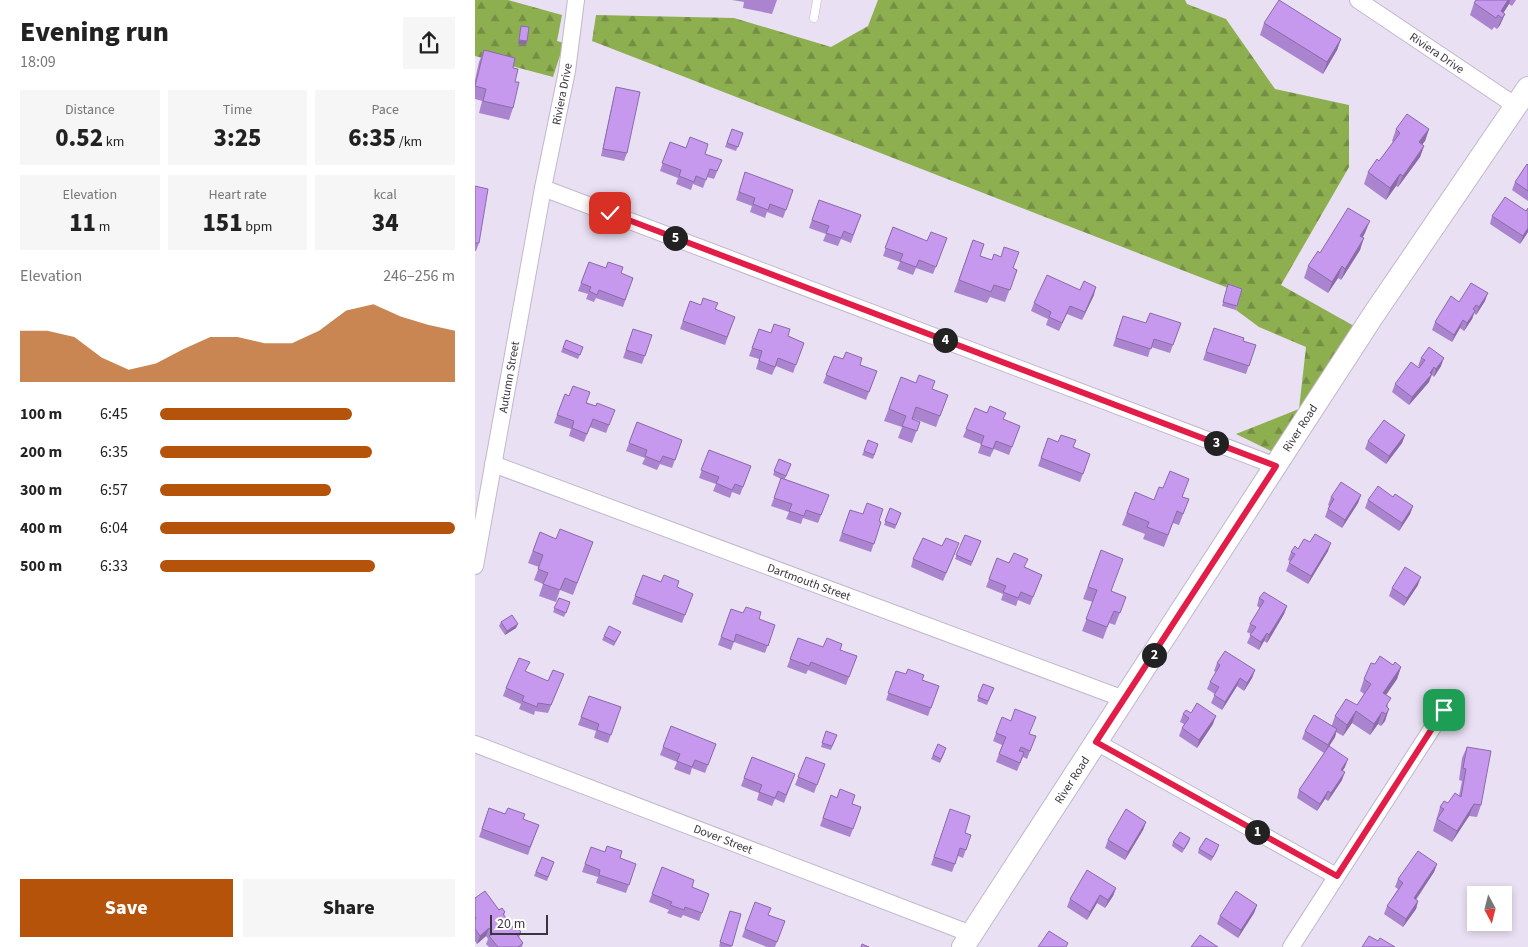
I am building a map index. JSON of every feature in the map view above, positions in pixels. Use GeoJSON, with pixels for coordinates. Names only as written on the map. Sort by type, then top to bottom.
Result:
{"type":"FeatureCollection","features":[{"type":"Feature","properties":{"kind":"street","name":"Riviera Drive"},"geometry":{"type":"LineString","coordinates":[[543,188],[567,71],[576,0]]}},
{"type":"Feature","properties":{"kind":"street","name":"Riviera Drive"},"geometry":{"type":"LineString","coordinates":[[1358,0],[1522,97]]}},
{"type":"Feature","properties":{"kind":"street","name":"River Road"},"geometry":{"type":"LineString","coordinates":[[967,941],[1374,314],[1522,97]]}},
{"type":"Feature","properties":{"kind":"street","name":"Autumn Street"},"geometry":{"type":"LineString","coordinates":[[475,566],[543,188]]}},
{"type":"Feature","properties":{"kind":"street"},"geometry":{"type":"LineString","coordinates":[[543,188],[1276,466]]}},
{"type":"Feature","properties":{"kind":"street","name":"Dartmouth Street"},"geometry":{"type":"LineString","coordinates":[[493,464],[1124,699]]}},
{"type":"Feature","properties":{"kind":"street"},"geometry":{"type":"LineString","coordinates":[[1291,947],[1444,710]]}},
{"type":"Feature","properties":{"kind":"street"},"geometry":{"type":"LineString","coordinates":[[1096,742],[1337,876]]}},
{"type":"Feature","properties":{"kind":"street","name":"Dover Street"},"geometry":{"type":"LineString","coordinates":[[475,744],[967,941]]}},
{"type":"Feature","properties":{"kind":"lane"},"geometry":{"type":"LineString","coordinates":[[814,18],[817,0]]}},
{"type":"Feature","properties":{"kind":"green space"},"geometry":{"type":"Polygon","coordinates":[[[475,0],[508,0],[562,15],[557,41],[564,43],[553,77],[475,56],[475,0]]]}},
{"type":"Feature","properties":{"kind":"green space"},"geometry":{"type":"Polygon","coordinates":[[[878,0],[1185,0],[1187,4],[1226,19],[1275,89],[1349,105],[1349,167],[1281,285],[1354,326],[1273,452],[1236,434],[1299,409],[1306,347],[1259,327],[1236,310],[1241,293],[592,41],[596,15],[734,18],[831,47],[868,26],[878,0]]]}},
{"type":"Feature","properties":{"kind":"building"},"geometry":{"type":"Polygon","coordinates":[[[1279,0],[1341,39],[1327,62],[1264,23],[1279,0]]]}},
{"type":"Feature","properties":{"kind":"building"},"geometry":{"type":"Polygon","coordinates":[[[1476,0],[1508,0],[1501,11],[1505,14],[1502,18],[1498,15],[1496,18],[1474,3],[1476,0]]]}},
{"type":"Feature","properties":{"kind":"building"},"geometry":{"type":"Polygon","coordinates":[[[521,26],[529,27],[527,41],[519,40],[521,26]]]}},
{"type":"Feature","properties":{"kind":"building"},"geometry":{"type":"Polygon","coordinates":[[[484,50],[515,58],[513,68],[518,69],[515,82],[519,82],[513,108],[483,101],[486,89],[475,86],[484,50]]]}},
{"type":"Feature","properties":{"kind":"building"},"geometry":{"type":"Polygon","coordinates":[[[616,87],[640,92],[627,153],[603,149],[616,87]]]}},
{"type":"Feature","properties":{"kind":"building"},"geometry":{"type":"Polygon","coordinates":[[[1407,114],[1429,129],[1419,142],[1424,146],[1403,176],[1400,174],[1390,188],[1368,172],[1377,159],[1379,161],[1400,133],[1396,129],[1407,114]]]}},
{"type":"Feature","properties":{"kind":"building"},"geometry":{"type":"Polygon","coordinates":[[[732,129],[743,133],[738,147],[727,143],[732,129]]]}},
{"type":"Feature","properties":{"kind":"building"},"geometry":{"type":"Polygon","coordinates":[[[690,137],[708,144],[705,154],[722,160],[717,171],[710,169],[706,180],[696,176],[694,182],[679,176],[681,170],[662,163],[670,142],[686,148],[690,137]]]}},
{"type":"Feature","properties":{"kind":"building"},"geometry":{"type":"Polygon","coordinates":[[[1528,165],[1528,191],[1515,182],[1528,165]]]}},
{"type":"Feature","properties":{"kind":"building"},"geometry":{"type":"Polygon","coordinates":[[[745,172],[793,190],[786,210],[770,204],[768,210],[753,204],[755,198],[739,192],[745,172]]]}},
{"type":"Feature","properties":{"kind":"building"},"geometry":{"type":"Polygon","coordinates":[[[475,186],[488,189],[479,243],[475,243],[475,186]]]}},
{"type":"Feature","properties":{"kind":"building"},"geometry":{"type":"Polygon","coordinates":[[[1505,197],[1526,211],[1528,208],[1528,228],[1523,236],[1492,216],[1505,197]]]}},
{"type":"Feature","properties":{"kind":"building"},"geometry":{"type":"Polygon","coordinates":[[[819,200],[861,215],[853,235],[844,231],[841,238],[826,233],[829,226],[812,220],[819,200]]]}},
{"type":"Feature","properties":{"kind":"building"},"geometry":{"type":"Polygon","coordinates":[[[1348,208],[1370,221],[1360,236],[1364,238],[1345,269],[1342,266],[1332,282],[1308,266],[1318,251],[1320,253],[1348,208]]]}},
{"type":"Feature","properties":{"kind":"building"},"geometry":{"type":"Polygon","coordinates":[[[893,227],[927,241],[931,232],[947,238],[936,267],[919,260],[916,267],[900,261],[903,254],[885,248],[893,227]]]}},
{"type":"Feature","properties":{"kind":"building"},"geometry":{"type":"Polygon","coordinates":[[[973,240],[984,244],[980,256],[992,260],[994,254],[1001,257],[1004,247],[1019,252],[1013,268],[1017,270],[1010,290],[994,285],[991,292],[959,280],[973,240]]]}},
{"type":"Feature","properties":{"kind":"building"},"geometry":{"type":"Polygon","coordinates":[[[589,262],[606,268],[608,262],[623,267],[621,273],[633,278],[625,300],[599,290],[597,295],[589,291],[591,287],[581,283],[589,262]]]}},
{"type":"Feature","properties":{"kind":"building"},"geometry":{"type":"Polygon","coordinates":[[[1047,275],[1080,290],[1084,281],[1096,287],[1085,312],[1070,306],[1062,323],[1049,317],[1051,312],[1034,303],[1047,275]]]}},
{"type":"Feature","properties":{"kind":"building"},"geometry":{"type":"Polygon","coordinates":[[[1471,283],[1488,293],[1479,307],[1476,305],[1473,309],[1475,311],[1467,323],[1463,320],[1454,335],[1435,322],[1451,296],[1459,302],[1471,283]]]}},
{"type":"Feature","properties":{"kind":"building"},"geometry":{"type":"Polygon","coordinates":[[[1228,284],[1242,289],[1237,306],[1223,302],[1228,284]]]}},
{"type":"Feature","properties":{"kind":"building"},"geometry":{"type":"Polygon","coordinates":[[[703,298],[718,303],[715,309],[735,317],[727,337],[683,321],[690,301],[701,305],[703,298]]]}},
{"type":"Feature","properties":{"kind":"building"},"geometry":{"type":"Polygon","coordinates":[[[1150,313],[1181,323],[1173,345],[1154,339],[1151,349],[1116,338],[1123,316],[1146,323],[1150,313]]]}},
{"type":"Feature","properties":{"kind":"building"},"geometry":{"type":"Polygon","coordinates":[[[774,324],[790,329],[788,336],[804,343],[796,365],[778,358],[775,367],[759,361],[762,351],[752,348],[759,329],[771,333],[774,324]]]}},
{"type":"Feature","properties":{"kind":"building"},"geometry":{"type":"Polygon","coordinates":[[[1214,328],[1244,338],[1243,341],[1256,345],[1249,366],[1206,352],[1214,328]]]}},
{"type":"Feature","properties":{"kind":"building"},"geometry":{"type":"Polygon","coordinates":[[[633,329],[652,335],[645,356],[626,350],[633,329]]]}},
{"type":"Feature","properties":{"kind":"building"},"geometry":{"type":"Polygon","coordinates":[[[566,340],[583,347],[580,355],[563,348],[566,340]]]}},
{"type":"Feature","properties":{"kind":"building"},"geometry":{"type":"Polygon","coordinates":[[[1429,347],[1444,358],[1436,369],[1434,367],[1430,373],[1432,374],[1412,397],[1395,384],[1411,362],[1419,368],[1425,360],[1421,358],[1429,347]]]}},
{"type":"Feature","properties":{"kind":"building"},"geometry":{"type":"Polygon","coordinates":[[[846,352],[862,358],[860,365],[877,371],[869,392],[826,375],[834,356],[843,359],[846,352]]]}},
{"type":"Feature","properties":{"kind":"building"},"geometry":{"type":"Polygon","coordinates":[[[919,375],[935,381],[932,389],[948,395],[940,416],[916,407],[912,419],[920,422],[917,431],[902,426],[906,416],[889,409],[901,377],[916,383],[919,375]]]}},
{"type":"Feature","properties":{"kind":"building"},"geometry":{"type":"Polygon","coordinates":[[[573,386],[590,392],[586,403],[596,406],[597,403],[615,410],[609,425],[593,419],[587,434],[572,428],[574,421],[557,415],[565,394],[569,396],[573,386]]]}},
{"type":"Feature","properties":{"kind":"building"},"geometry":{"type":"Polygon","coordinates":[[[990,406],[1006,413],[1003,419],[1020,426],[1012,447],[996,441],[993,449],[981,445],[984,436],[966,429],[975,408],[987,413],[990,406]]]}},
{"type":"Feature","properties":{"kind":"building"},"geometry":{"type":"Polygon","coordinates":[[[1384,420],[1405,435],[1389,456],[1368,441],[1384,420]]]}},
{"type":"Feature","properties":{"kind":"building"},"geometry":{"type":"Polygon","coordinates":[[[637,422],[682,440],[675,460],[663,456],[660,462],[645,456],[647,450],[629,443],[637,422]]]}},
{"type":"Feature","properties":{"kind":"building"},"geometry":{"type":"Polygon","coordinates":[[[1061,435],[1076,440],[1073,447],[1090,454],[1083,474],[1041,458],[1048,438],[1058,442],[1061,435]]]}},
{"type":"Feature","properties":{"kind":"building"},"geometry":{"type":"Polygon","coordinates":[[[868,440],[878,444],[874,455],[864,451],[868,440]]]}},
{"type":"Feature","properties":{"kind":"building"},"geometry":{"type":"Polygon","coordinates":[[[709,450],[751,466],[743,487],[735,484],[732,490],[716,483],[719,477],[701,470],[709,450]]]}},
{"type":"Feature","properties":{"kind":"building"},"geometry":{"type":"Polygon","coordinates":[[[779,459],[791,464],[786,476],[774,471],[779,459]]]}},
{"type":"Feature","properties":{"kind":"building"},"geometry":{"type":"Polygon","coordinates":[[[1170,471],[1189,479],[1182,497],[1189,499],[1183,514],[1177,511],[1168,535],[1147,527],[1149,522],[1127,513],[1135,492],[1154,500],[1159,487],[1163,488],[1170,471]]]}},
{"type":"Feature","properties":{"kind":"building"},"geometry":{"type":"Polygon","coordinates":[[[781,478],[829,495],[821,515],[806,510],[804,516],[789,511],[792,504],[774,498],[781,478]]]}},
{"type":"Feature","properties":{"kind":"building"},"geometry":{"type":"Polygon","coordinates":[[[1341,482],[1361,495],[1345,520],[1328,509],[1334,499],[1331,497],[1341,482]]]}},
{"type":"Feature","properties":{"kind":"building"},"geometry":{"type":"Polygon","coordinates":[[[1378,486],[1393,497],[1395,494],[1413,506],[1402,523],[1368,500],[1378,486]]]}},
{"type":"Feature","properties":{"kind":"building"},"geometry":{"type":"Polygon","coordinates":[[[867,503],[883,509],[874,544],[842,533],[850,510],[863,514],[867,503]]]}},
{"type":"Feature","properties":{"kind":"building"},"geometry":{"type":"Polygon","coordinates":[[[890,508],[901,513],[896,525],[885,521],[890,508]]]}},
{"type":"Feature","properties":{"kind":"building"},"geometry":{"type":"Polygon","coordinates":[[[560,529],[593,542],[577,583],[565,578],[560,590],[543,584],[548,573],[538,569],[543,555],[533,551],[540,532],[556,539],[560,529]]]}},
{"type":"Feature","properties":{"kind":"building"},"geometry":{"type":"Polygon","coordinates":[[[1315,534],[1331,543],[1311,576],[1289,563],[1295,554],[1291,552],[1295,546],[1298,549],[1304,539],[1310,542],[1315,534]]]}},
{"type":"Feature","properties":{"kind":"building"},"geometry":{"type":"Polygon","coordinates":[[[965,535],[981,541],[972,562],[956,555],[965,535]]]}},
{"type":"Feature","properties":{"kind":"building"},"geometry":{"type":"Polygon","coordinates":[[[923,538],[942,546],[946,538],[959,543],[946,573],[913,559],[923,538]]]}},
{"type":"Feature","properties":{"kind":"building"},"geometry":{"type":"Polygon","coordinates":[[[1101,550],[1123,559],[1111,591],[1126,597],[1120,613],[1114,611],[1107,627],[1086,619],[1097,590],[1088,587],[1101,550]]]}},
{"type":"Feature","properties":{"kind":"building"},"geometry":{"type":"Polygon","coordinates":[[[1014,553],[1028,559],[1024,567],[1042,575],[1033,597],[1021,592],[1018,598],[1003,592],[1006,586],[989,579],[997,558],[1009,563],[1014,553]]]}},
{"type":"Feature","properties":{"kind":"building"},"geometry":{"type":"Polygon","coordinates":[[[1405,567],[1421,577],[1407,598],[1392,588],[1405,567]]]}},
{"type":"Feature","properties":{"kind":"building"},"geometry":{"type":"Polygon","coordinates":[[[643,575],[661,582],[664,575],[679,581],[677,587],[693,594],[685,615],[635,596],[643,575]]]}},
{"type":"Feature","properties":{"kind":"building"},"geometry":{"type":"Polygon","coordinates":[[[1264,592],[1287,606],[1269,635],[1267,633],[1261,642],[1250,635],[1256,627],[1250,624],[1264,601],[1259,598],[1264,592]]]}},
{"type":"Feature","properties":{"kind":"building"},"geometry":{"type":"Polygon","coordinates":[[[559,598],[570,602],[566,613],[554,608],[559,598]]]}},
{"type":"Feature","properties":{"kind":"building"},"geometry":{"type":"Polygon","coordinates":[[[746,607],[761,612],[759,619],[775,625],[768,646],[736,634],[734,642],[721,637],[731,609],[743,613],[746,607]]]}},
{"type":"Feature","properties":{"kind":"building"},"geometry":{"type":"Polygon","coordinates":[[[512,615],[518,624],[507,631],[501,622],[512,615]]]}},
{"type":"Feature","properties":{"kind":"building"},"geometry":{"type":"Polygon","coordinates":[[[609,626],[621,632],[615,642],[604,636],[609,626]]]}},
{"type":"Feature","properties":{"kind":"building"},"geometry":{"type":"Polygon","coordinates":[[[798,638],[823,647],[827,638],[842,644],[840,650],[857,656],[849,677],[811,662],[809,666],[790,659],[798,638]]]}},
{"type":"Feature","properties":{"kind":"building"},"geometry":{"type":"Polygon","coordinates":[[[1225,651],[1255,670],[1247,683],[1240,678],[1225,702],[1214,695],[1219,687],[1210,682],[1220,665],[1217,663],[1225,651]]]}},
{"type":"Feature","properties":{"kind":"building"},"geometry":{"type":"Polygon","coordinates":[[[1380,656],[1393,665],[1395,662],[1401,667],[1383,693],[1391,698],[1386,706],[1389,709],[1386,714],[1382,712],[1374,724],[1356,711],[1347,725],[1335,716],[1346,699],[1357,705],[1371,684],[1364,679],[1371,663],[1375,664],[1380,656]]]}},
{"type":"Feature","properties":{"kind":"building"},"geometry":{"type":"Polygon","coordinates":[[[519,658],[530,662],[525,671],[548,681],[553,670],[564,674],[551,705],[538,703],[537,707],[522,701],[524,696],[506,688],[519,658]]]}},
{"type":"Feature","properties":{"kind":"building"},"geometry":{"type":"Polygon","coordinates":[[[908,669],[924,675],[922,680],[939,686],[931,708],[888,693],[896,671],[906,674],[908,669]]]}},
{"type":"Feature","properties":{"kind":"building"},"geometry":{"type":"Polygon","coordinates":[[[983,684],[994,688],[988,701],[978,697],[983,684]]]}},
{"type":"Feature","properties":{"kind":"building"},"geometry":{"type":"Polygon","coordinates":[[[589,696],[621,707],[611,735],[597,730],[599,724],[581,717],[589,696]]]}},
{"type":"Feature","properties":{"kind":"building"},"geometry":{"type":"Polygon","coordinates":[[[1197,703],[1216,716],[1199,740],[1182,728],[1189,718],[1183,714],[1186,710],[1191,713],[1197,703]]]}},
{"type":"Feature","properties":{"kind":"building"},"geometry":{"type":"Polygon","coordinates":[[[1015,709],[1036,717],[1029,734],[1036,736],[1030,751],[1021,747],[1019,751],[1024,752],[1020,763],[999,754],[1006,737],[996,733],[1002,717],[1011,721],[1015,709]]]}},
{"type":"Feature","properties":{"kind":"building"},"geometry":{"type":"Polygon","coordinates":[[[1314,715],[1337,729],[1328,745],[1305,731],[1314,715]]]}},
{"type":"Feature","properties":{"kind":"building"},"geometry":{"type":"Polygon","coordinates":[[[671,726],[716,744],[708,765],[695,760],[692,767],[677,761],[680,754],[663,747],[671,726]]]}},
{"type":"Feature","properties":{"kind":"building"},"geometry":{"type":"Polygon","coordinates":[[[826,731],[837,735],[832,746],[822,743],[826,731]]]}},
{"type":"Feature","properties":{"kind":"building"},"geometry":{"type":"Polygon","coordinates":[[[938,744],[946,748],[941,759],[933,755],[938,744]]]}},
{"type":"Feature","properties":{"kind":"building"},"geometry":{"type":"Polygon","coordinates":[[[1329,746],[1348,759],[1341,770],[1345,772],[1331,793],[1328,791],[1320,804],[1299,790],[1329,746]]]}},
{"type":"Feature","properties":{"kind":"building"},"geometry":{"type":"Polygon","coordinates":[[[1467,747],[1491,751],[1481,805],[1474,804],[1457,831],[1437,819],[1444,809],[1440,807],[1444,801],[1448,803],[1455,793],[1461,797],[1466,769],[1463,768],[1467,747]]]}},
{"type":"Feature","properties":{"kind":"building"},"geometry":{"type":"Polygon","coordinates":[[[752,757],[795,774],[786,795],[778,791],[775,798],[759,792],[762,785],[744,778],[752,757]]]}},
{"type":"Feature","properties":{"kind":"building"},"geometry":{"type":"Polygon","coordinates":[[[806,757],[825,764],[817,785],[798,777],[806,757]]]}},
{"type":"Feature","properties":{"kind":"building"},"geometry":{"type":"Polygon","coordinates":[[[840,789],[855,795],[852,804],[861,807],[853,829],[823,818],[831,795],[837,798],[840,789]]]}},
{"type":"Feature","properties":{"kind":"building"},"geometry":{"type":"Polygon","coordinates":[[[489,808],[505,814],[508,808],[525,814],[523,819],[539,825],[530,847],[482,829],[489,808]]]}},
{"type":"Feature","properties":{"kind":"building"},"geometry":{"type":"Polygon","coordinates":[[[950,809],[970,816],[965,833],[971,835],[966,850],[960,848],[955,864],[934,857],[950,809]]]}},
{"type":"Feature","properties":{"kind":"building"},"geometry":{"type":"Polygon","coordinates":[[[1126,809],[1146,822],[1128,852],[1108,840],[1126,809]]]}},
{"type":"Feature","properties":{"kind":"building"},"geometry":{"type":"Polygon","coordinates":[[[1180,832],[1190,838],[1184,849],[1173,842],[1180,832]]]}},
{"type":"Feature","properties":{"kind":"building"},"geometry":{"type":"Polygon","coordinates":[[[1206,838],[1219,845],[1213,857],[1199,849],[1206,838]]]}},
{"type":"Feature","properties":{"kind":"building"},"geometry":{"type":"Polygon","coordinates":[[[607,846],[622,851],[620,858],[636,864],[629,885],[599,875],[600,870],[585,864],[591,847],[605,852],[607,846]]]}},
{"type":"Feature","properties":{"kind":"building"},"geometry":{"type":"Polygon","coordinates":[[[1418,851],[1437,864],[1414,898],[1418,901],[1406,919],[1387,906],[1403,883],[1398,879],[1418,851]]]}},
{"type":"Feature","properties":{"kind":"building"},"geometry":{"type":"Polygon","coordinates":[[[542,857],[554,862],[548,877],[536,872],[542,857]]]}},
{"type":"Feature","properties":{"kind":"building"},"geometry":{"type":"Polygon","coordinates":[[[662,867],[694,880],[692,887],[709,894],[702,913],[685,907],[684,910],[670,905],[672,902],[652,894],[662,867]]]}},
{"type":"Feature","properties":{"kind":"building"},"geometry":{"type":"Polygon","coordinates":[[[1087,870],[1116,888],[1108,900],[1100,895],[1090,912],[1070,899],[1087,870]]]}},
{"type":"Feature","properties":{"kind":"building"},"geometry":{"type":"Polygon","coordinates":[[[485,891],[499,910],[502,908],[505,912],[503,914],[514,929],[517,927],[521,932],[517,935],[523,943],[518,947],[498,947],[489,936],[493,934],[489,928],[480,936],[475,929],[475,898],[485,891]]]}},
{"type":"Feature","properties":{"kind":"building"},"geometry":{"type":"Polygon","coordinates":[[[1236,891],[1257,905],[1241,930],[1220,916],[1236,891]]]}},
{"type":"Feature","properties":{"kind":"building"},"geometry":{"type":"Polygon","coordinates":[[[755,902],[771,908],[768,915],[785,921],[777,942],[745,929],[755,902]]]}},
{"type":"Feature","properties":{"kind":"building"},"geometry":{"type":"Polygon","coordinates":[[[730,911],[741,914],[732,946],[720,942],[730,911]]]}},
{"type":"Feature","properties":{"kind":"building"},"geometry":{"type":"Polygon","coordinates":[[[1049,931],[1068,943],[1066,947],[1038,947],[1049,931]]]}},
{"type":"Feature","properties":{"kind":"building"},"geometry":{"type":"Polygon","coordinates":[[[1200,935],[1218,947],[1191,947],[1200,935]]]}},
{"type":"Feature","properties":{"kind":"building"},"geometry":{"type":"Polygon","coordinates":[[[1369,936],[1378,941],[1380,938],[1395,947],[1362,947],[1369,936]]]}},
{"type":"Feature","properties":{"kind":"route"},"geometry":{"type":"LineString","coordinates":[[610,213],[1276,466],[1096,742],[1337,876],[1444,710]]}}]}
